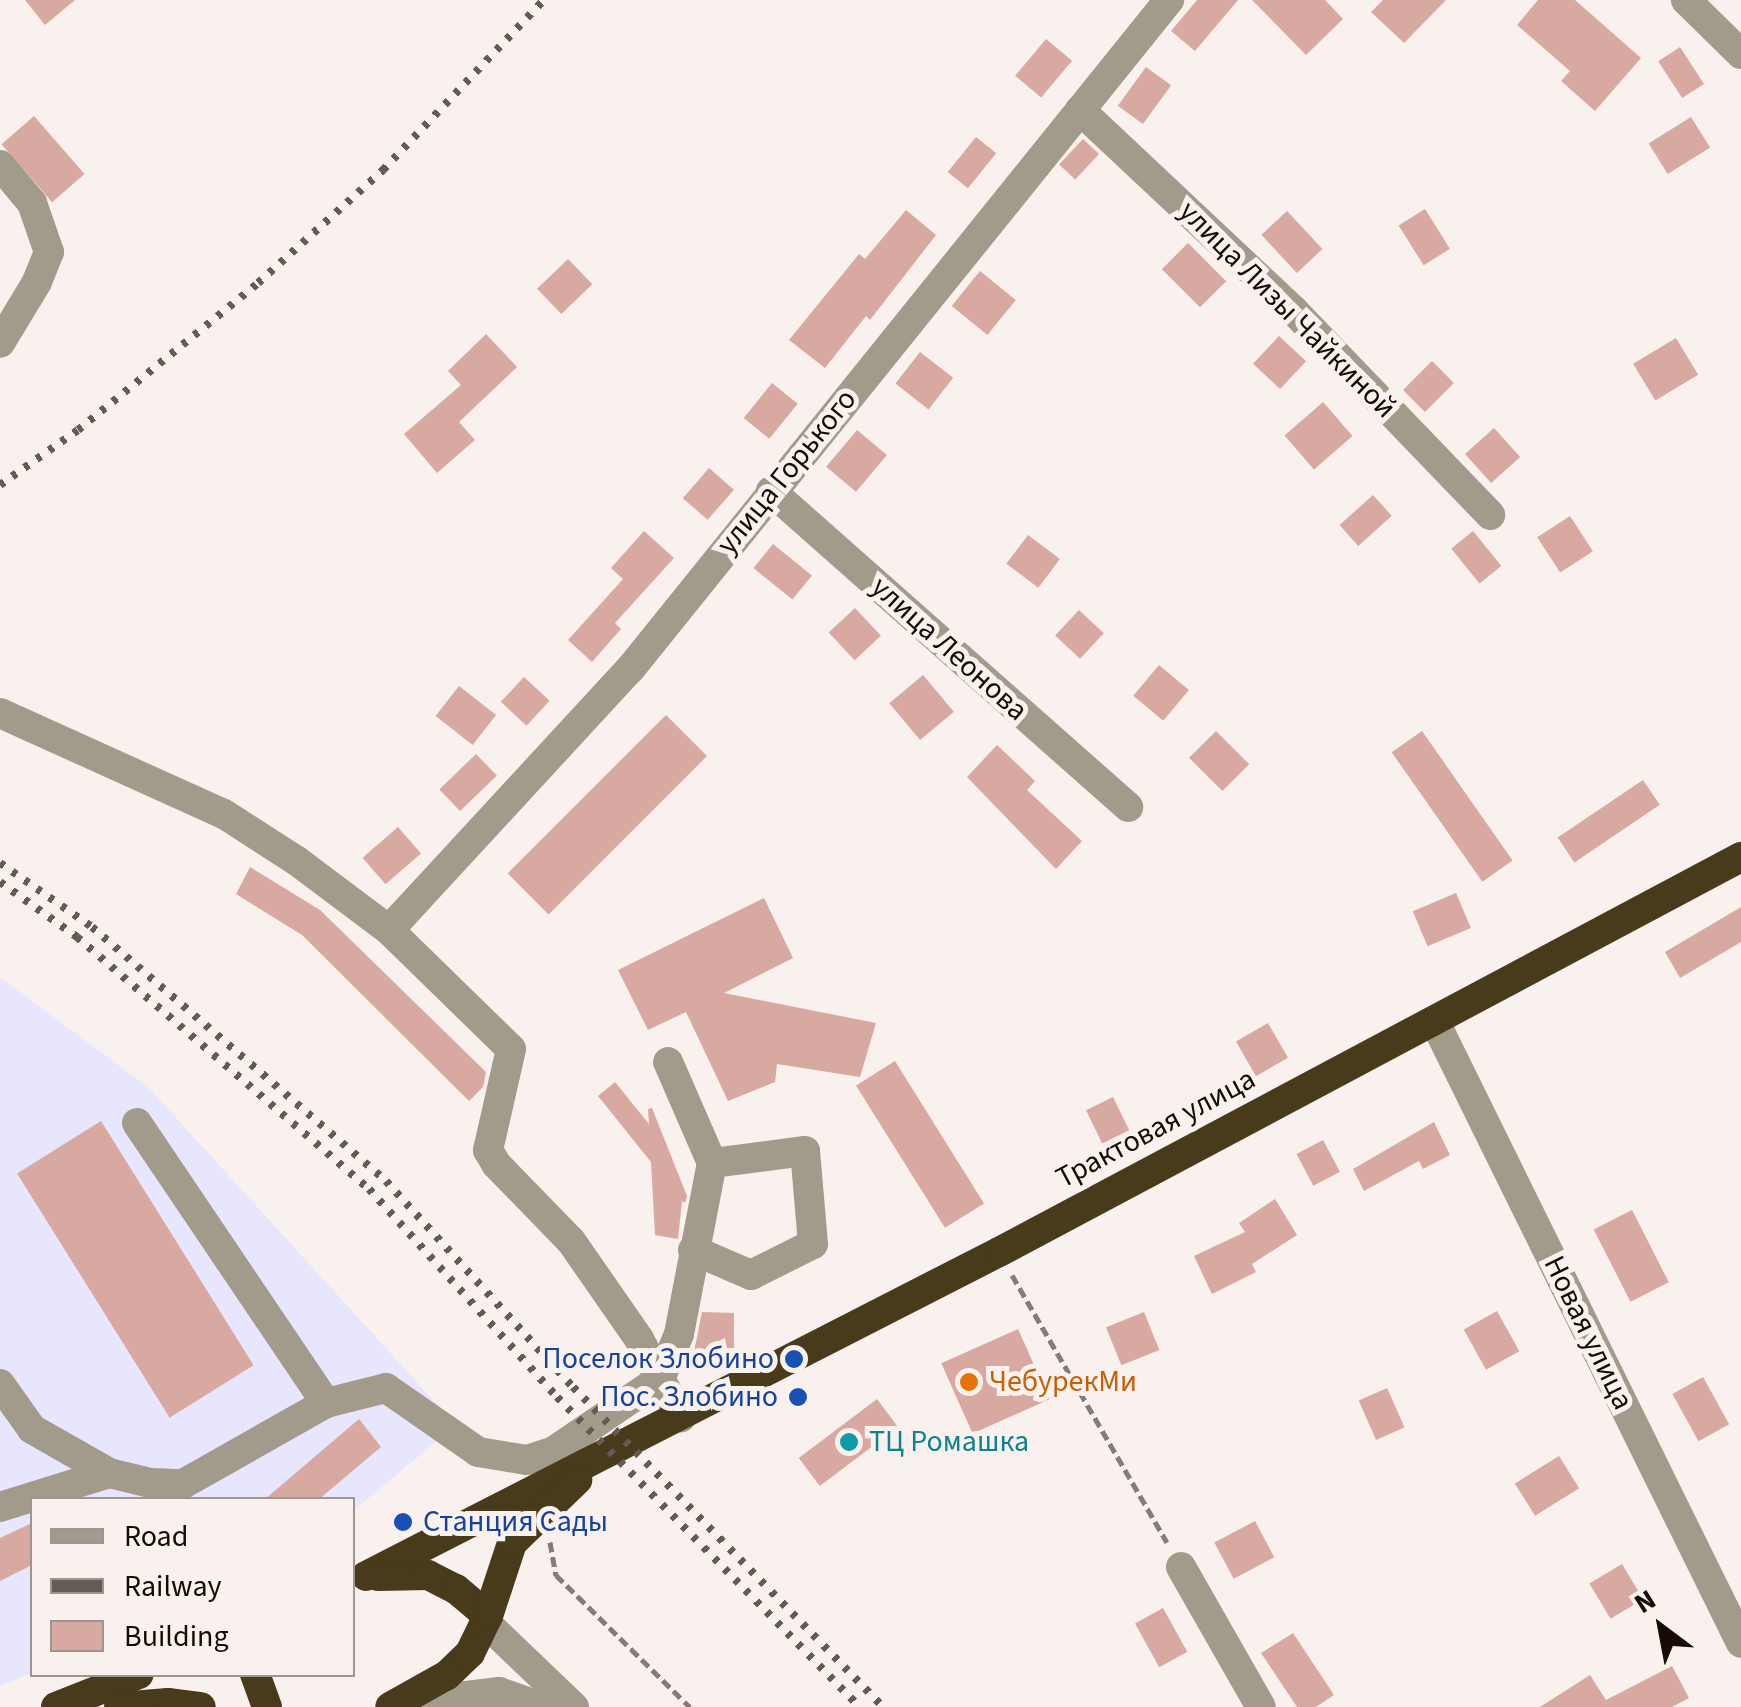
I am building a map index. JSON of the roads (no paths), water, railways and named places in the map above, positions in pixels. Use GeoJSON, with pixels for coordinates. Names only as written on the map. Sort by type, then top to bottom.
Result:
{"type":"FeatureCollection","features":[{"type":"Feature","properties":{"kind":"highway","name":"Трактовая улица"},"geometry":{"type":"LineString","coordinates":[[359,1579],[681,1418],[1741,858]]}},
{"type":"Feature","properties":{"kind":"highway"},"geometry":{"type":"LineString","coordinates":[[395,1705],[447,1675],[470,1653],[487,1619],[512,1543],[601,1457]]}},
{"type":"Feature","properties":{"kind":"highway"},"geometry":{"type":"LineString","coordinates":[[359,1579],[428,1575],[456,1589],[487,1619]]}},
{"type":"Feature","properties":{"kind":"highway"},"geometry":{"type":"LineString","coordinates":[[56,1707],[131,1677]]}},
{"type":"Feature","properties":{"kind":"highway"},"geometry":{"type":"LineString","coordinates":[[256,1677],[267,1707]]}},
{"type":"Feature","properties":{"kind":"highway"},"geometry":{"type":"LineString","coordinates":[[118,1707],[168,1703],[201,1707]]}},
{"type":"Feature","properties":{"kind":"street","name":"улица Горького"},"geometry":{"type":"LineString","coordinates":[[389,930],[631,668],[1169,0]]}},
{"type":"Feature","properties":{"kind":"street"},"geometry":{"type":"LineString","coordinates":[[1686,0],[1741,54]]}},
{"type":"Feature","properties":{"kind":"street","name":"улица Лизы Чайкиной"},"geometry":{"type":"LineString","coordinates":[[1080,110],[1294,310],[1490,514]]}},
{"type":"Feature","properties":{"kind":"street"},"geometry":{"type":"LineString","coordinates":[[0,165],[32,203],[49,252],[37,282],[0,344]]}},
{"type":"Feature","properties":{"kind":"street","name":"улица Леонова"},"geometry":{"type":"LineString","coordinates":[[771,491],[1128,807]]}},
{"type":"Feature","properties":{"kind":"street"},"geometry":{"type":"LineString","coordinates":[[0,712],[224,814],[298,861],[389,930],[511,1050],[488,1150],[496,1164],[571,1241],[639,1339],[681,1418]]}},
{"type":"Feature","properties":{"kind":"street","name":"Новая улица"},"geometry":{"type":"LineString","coordinates":[[1435,1022],[1741,1644]]}},
{"type":"Feature","properties":{"kind":"street"},"geometry":{"type":"LineString","coordinates":[[0,1384],[32,1430],[108,1474],[163,1485],[183,1484],[326,1403],[386,1388],[478,1452],[527,1460],[554,1450],[660,1378],[679,1334],[712,1164],[668,1062]]}},
{"type":"Feature","properties":{"kind":"street"},"geometry":{"type":"LineString","coordinates":[[137,1123],[326,1403]]}},
{"type":"Feature","properties":{"kind":"street"},"geometry":{"type":"LineString","coordinates":[[693,1250],[750,1275],[813,1244],[805,1152],[712,1164]]}},
{"type":"Feature","properties":{"kind":"street"},"geometry":{"type":"LineString","coordinates":[[33,1497],[108,1474]]}},
{"type":"Feature","properties":{"kind":"street"},"geometry":{"type":"LineString","coordinates":[[0,1507],[30,1498]]}},
{"type":"Feature","properties":{"kind":"street"},"geometry":{"type":"LineString","coordinates":[[1181,1566],[1261,1707]]}},
{"type":"Feature","properties":{"kind":"street"},"geometry":{"type":"LineString","coordinates":[[487,1619],[574,1707]]}},
{"type":"Feature","properties":{"kind":"street"},"geometry":{"type":"LineString","coordinates":[[395,1705],[499,1692],[542,1707]]}},
{"type":"Feature","properties":{"kind":"railway"},"geometry":{"type":"LineString","coordinates":[[0,485],[78,430],[258,283],[383,170],[544,0]]}},
{"type":"Feature","properties":{"kind":"railway"},"geometry":{"type":"LineString","coordinates":[[0,863],[92,927],[386,1181],[573,1387],[883,1707]]}},
{"type":"Feature","properties":{"kind":"railway"},"geometry":{"type":"LineString","coordinates":[[0,882],[77,937],[369,1189],[557,1397],[860,1707]]}},
{"type":"Feature","properties":{"kind":"place","name":"Поселок Злобино"},"geometry":{"type":"Point","coordinates":[794,1359]}},
{"type":"Feature","properties":{"kind":"place","name":"ЧебурекМи"},"geometry":{"type":"Point","coordinates":[969,1382]}},
{"type":"Feature","properties":{"kind":"place","name":"Пос. Злобино"},"geometry":{"type":"Point","coordinates":[798,1397]}},
{"type":"Feature","properties":{"kind":"place","name":"ТЦ Ромашка"},"geometry":{"type":"Point","coordinates":[849,1442]}},
{"type":"Feature","properties":{"kind":"place","name":"Станция Сады"},"geometry":{"type":"Point","coordinates":[403,1522]}}]}
